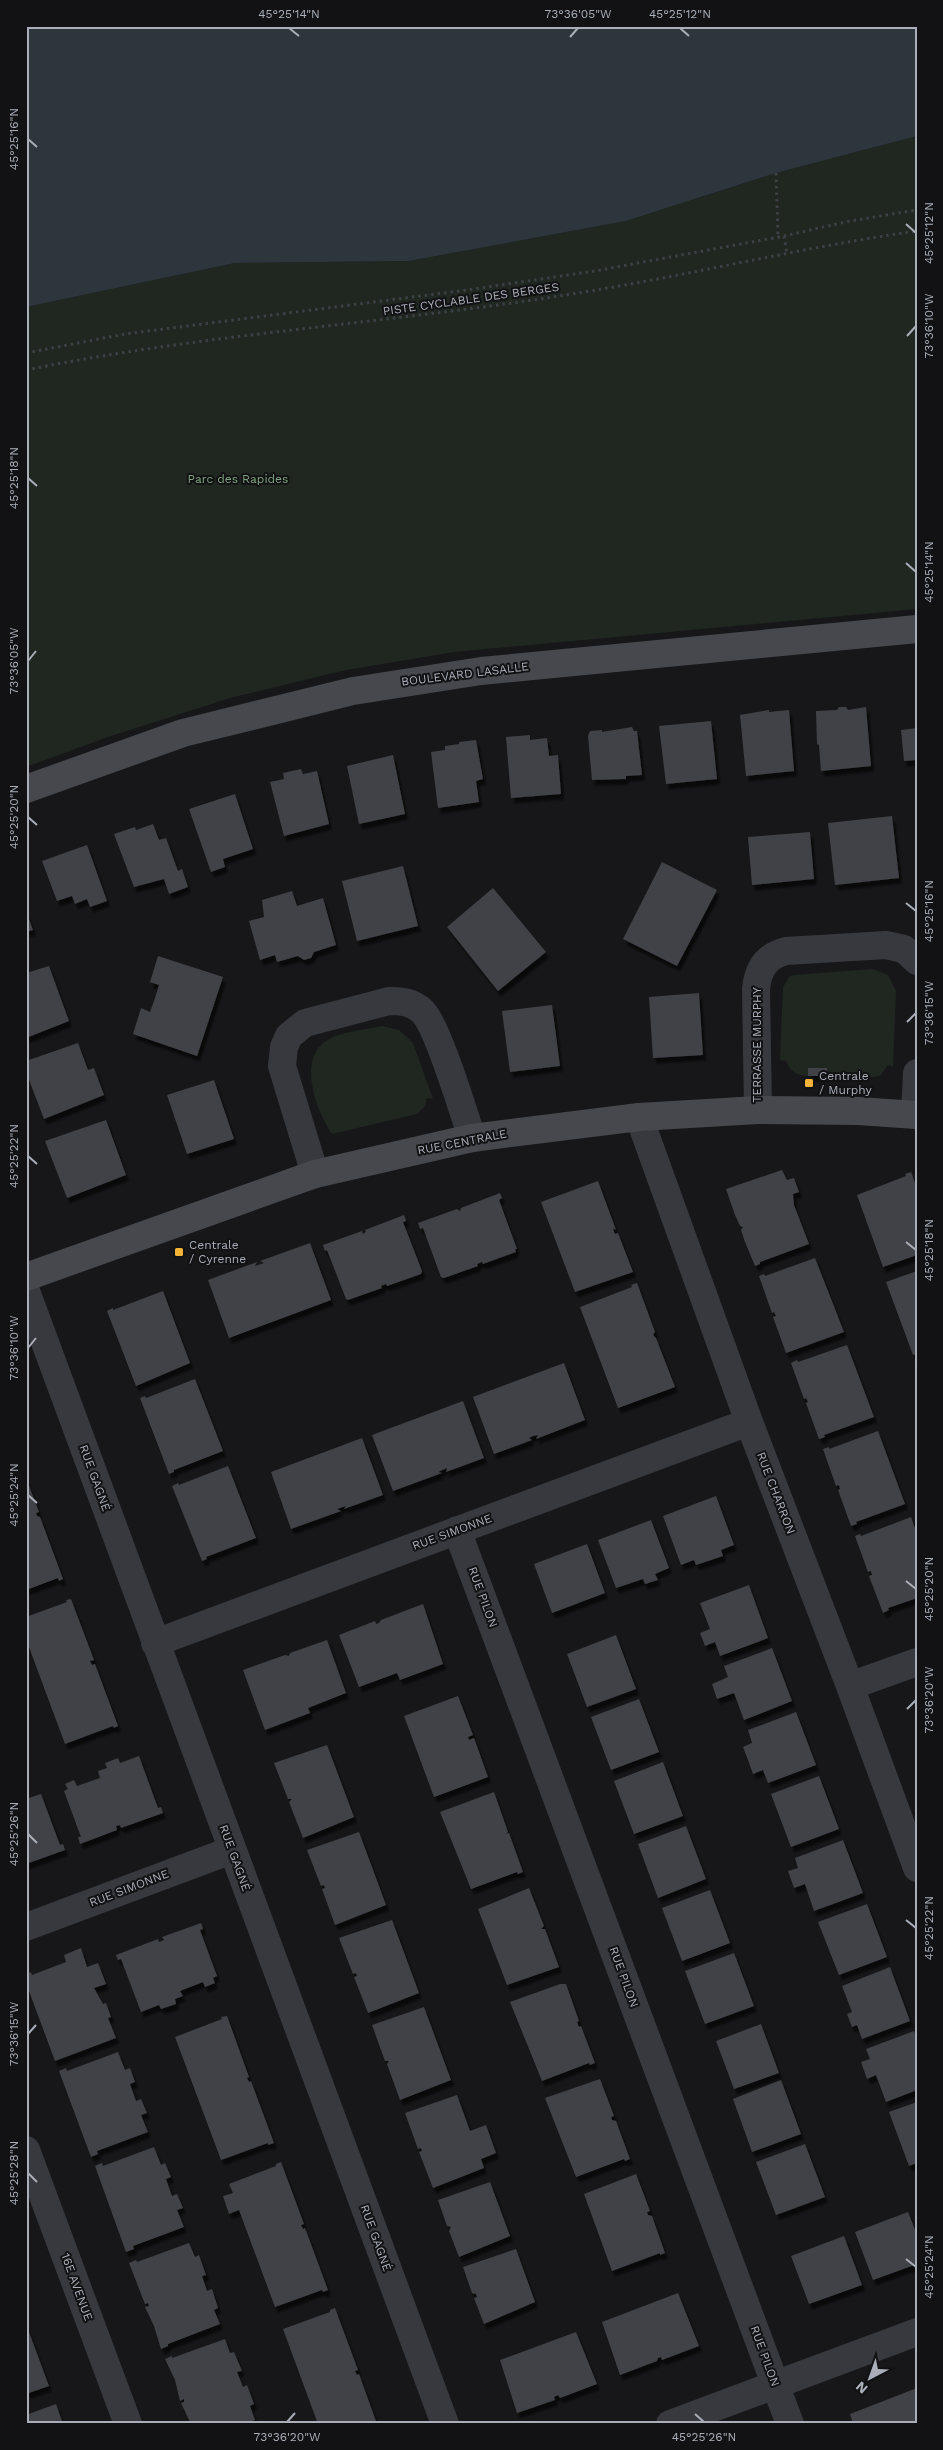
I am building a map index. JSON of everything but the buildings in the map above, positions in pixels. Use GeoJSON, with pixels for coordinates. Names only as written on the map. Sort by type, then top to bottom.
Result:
{"type":"FeatureCollection","features":[{"type":"Feature","properties":{"kind":"street","name":"BOULEVARD LASALLE"},"geometry":{"type":"LineString","coordinates":[[26,789],[183,733],[352,690],[481,670],[917,629]]}},
{"type":"Feature","properties":{"kind":"street","name":"TERRASSE MURPHY"},"geometry":{"type":"LineString","coordinates":[[758,1110],[756,989],[759,970],[763,964],[777,953],[786,951],[886,945],[904,949],[917,961]]}},
{"type":"Feature","properties":{"kind":"street"},"geometry":{"type":"LineString","coordinates":[[315,1174],[282,1066],[284,1047],[289,1036],[305,1023],[389,1001],[403,1001],[423,1012],[430,1024],[456,1089],[472,1138]]}},
{"type":"Feature","properties":{"kind":"street"},"geometry":{"type":"LineString","coordinates":[[916,1115],[917,1073]]}},
{"type":"Feature","properties":{"kind":"street","name":"RUE CENTRALE"},"geometry":{"type":"LineString","coordinates":[[26,1277],[315,1174],[472,1138],[639,1117],[758,1110],[916,1115]]}},
{"type":"Feature","properties":{"kind":"street","name":"RUE CHARRON"},"geometry":{"type":"LineString","coordinates":[[639,1117],[749,1422],[917,1868]]}},
{"type":"Feature","properties":{"kind":"street","name":"RUE GAGNÉ"},"geometry":{"type":"LineString","coordinates":[[26,1292],[445,2424]]}},
{"type":"Feature","properties":{"kind":"street","name":"RUE SIMONNE"},"geometry":{"type":"LineString","coordinates":[[155,1642],[749,1422]]}},
{"type":"Feature","properties":{"kind":"street","name":"RUE PILON"},"geometry":{"type":"LineString","coordinates":[[458,1530],[790,2424]]}},
{"type":"Feature","properties":{"kind":"street"},"geometry":{"type":"LineString","coordinates":[[850,1686],[917,1662]]}},
{"type":"Feature","properties":{"kind":"street","name":"RUE SIMONNE"},"geometry":{"type":"LineString","coordinates":[[26,1927],[232,1850]]}},
{"type":"Feature","properties":{"kind":"street","name":"16E AVENUE"},"geometry":{"type":"LineString","coordinates":[[26,2150],[128,2424]]}},
{"type":"Feature","properties":{"kind":"street"},"geometry":{"type":"LineString","coordinates":[[670,2424],[917,2332]]}},
{"type":"Feature","properties":{"kind":"path"},"geometry":{"type":"LineString","coordinates":[[776,173],[778,237]]}},
{"type":"Feature","properties":{"kind":"path"},"geometry":{"type":"LineString","coordinates":[[26,352],[125,334],[467,290],[595,271],[784,236],[850,221],[917,210]]}},
{"type":"Feature","properties":{"kind":"path","name":"PISTE CYCLABLE DES BERGES"},"geometry":{"type":"LineString","coordinates":[[26,370],[99,355],[384,320],[579,293],[917,231]]}},
{"type":"Feature","properties":{"kind":"path"},"geometry":{"type":"LineString","coordinates":[[784,236],[787,254]]}},
{"type":"Feature","properties":{"kind":"green space","name":"Parc des Rapides"},"geometry":{"type":"Polygon","coordinates":[[[917,136],[917,609],[454,652],[346,670],[230,698],[108,737],[26,767],[26,307],[235,263],[409,261],[626,221],[776,173],[917,136]]]}},
{"type":"Feature","properties":{"kind":"green space"},"geometry":{"type":"Polygon","coordinates":[[[873,969],[888,975],[896,991],[893,1067],[888,1065],[880,1076],[873,1077],[827,1076],[826,1068],[808,1068],[808,1076],[794,1072],[786,1061],[780,1060],[783,987],[790,976],[873,969]]]}},
{"type":"Feature","properties":{"kind":"green space"},"geometry":{"type":"Polygon","coordinates":[[[382,1026],[399,1030],[413,1043],[433,1099],[427,1098],[425,1106],[417,1114],[332,1134],[314,1096],[311,1067],[315,1054],[323,1043],[336,1036],[382,1026]]]}},
{"type":"Feature","properties":{"kind":"shaded area"},"geometry":{"type":"Polygon","coordinates":[[[26,26],[917,26],[917,136],[776,173],[626,221],[409,261],[235,263],[26,307],[26,26]]]}},
{"type":"Feature","properties":{"kind":"place","name":"Centrale / Murphy"},"geometry":{"type":"Point","coordinates":[809,1083]}},
{"type":"Feature","properties":{"kind":"place","name":"Centrale / Cyrenne"},"geometry":{"type":"Point","coordinates":[179,1252]}}]}
